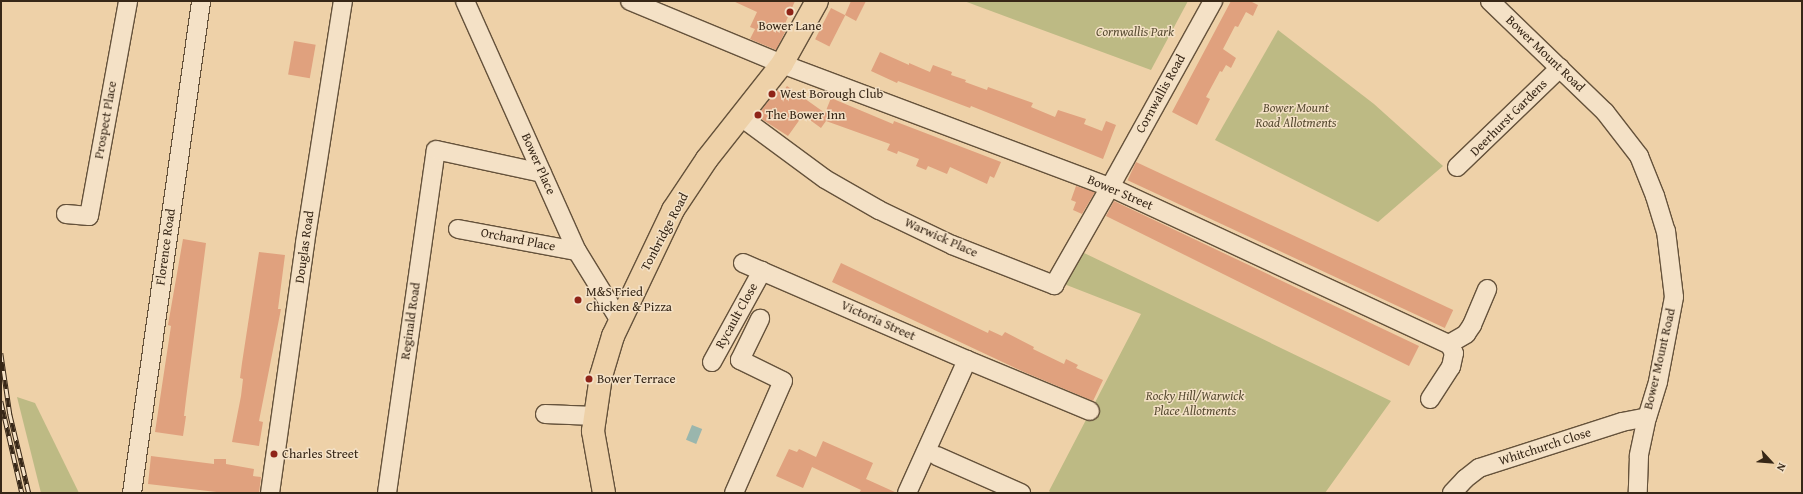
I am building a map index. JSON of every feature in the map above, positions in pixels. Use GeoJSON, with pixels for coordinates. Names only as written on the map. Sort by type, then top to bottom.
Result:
{"type":"FeatureCollection","features":[{"type":"Feature","properties":{"kind":"main road","name":"Tonbridge Road"},"geometry":{"type":"LineString","coordinates":[[604,493],[594,431],[595,416],[601,376],[620,321],[674,210],[707,159],[782,64],[816,1]]}},
{"type":"Feature","properties":{"kind":"street","name":"Prospect Place"},"geometry":{"type":"LineString","coordinates":[[66,214],[89,216],[128,1]]}},
{"type":"Feature","properties":{"kind":"street","name":"Florence Road"},"geometry":{"type":"LineString","coordinates":[[132,493],[201,1]]}},
{"type":"Feature","properties":{"kind":"street","name":"Douglas Road"},"geometry":{"type":"LineString","coordinates":[[270,493],[305,243],[343,1]]}},
{"type":"Feature","properties":{"kind":"street","name":"Bower Place"},"geometry":{"type":"LineString","coordinates":[[465,1],[577,251],[620,321]]}},
{"type":"Feature","properties":{"kind":"street","name":"Cornwallis Road"},"geometry":{"type":"LineString","coordinates":[[1110,187],[1213,1]]}},
{"type":"Feature","properties":{"kind":"street","name":"Bower Mount Road"},"geometry":{"type":"LineString","coordinates":[[1490,1],[1605,112],[1638,156],[1655,196],[1666,231],[1674,297],[1658,382],[1647,417],[1639,456],[1638,493]]}},
{"type":"Feature","properties":{"kind":"street"},"geometry":{"type":"LineString","coordinates":[[634,2],[782,64]]}},
{"type":"Feature","properties":{"kind":"street","name":"Bower Street"},"geometry":{"type":"LineString","coordinates":[[782,64],[1110,187],[1450,344]]}},
{"type":"Feature","properties":{"kind":"street","name":"Deerhurst Gardens"},"geometry":{"type":"LineString","coordinates":[[1458,167],[1560,68]]}},
{"type":"Feature","properties":{"kind":"street","name":"Warwick Place"},"geometry":{"type":"LineString","coordinates":[[741,117],[825,179],[879,210],[952,245],[1054,285],[1110,187]]}},
{"type":"Feature","properties":{"kind":"street","name":"Reginald Road"},"geometry":{"type":"LineString","coordinates":[[387,493],[436,150],[542,173]]}},
{"type":"Feature","properties":{"kind":"street","name":"Orchard Place"},"geometry":{"type":"LineString","coordinates":[[458,229],[577,251]]}},
{"type":"Feature","properties":{"kind":"street","name":"Rycault Close"},"geometry":{"type":"LineString","coordinates":[[743,263],[789,282]]}},
{"type":"Feature","properties":{"kind":"street","name":"Rycault Close"},"geometry":{"type":"LineString","coordinates":[[712,362],[762,271]]}},
{"type":"Feature","properties":{"kind":"street","name":"Victoria Street"},"geometry":{"type":"LineString","coordinates":[[789,282],[967,360],[1090,411]]}},
{"type":"Feature","properties":{"kind":"street"},"geometry":{"type":"LineString","coordinates":[[1430,399],[1451,368],[1454,353],[1450,344],[1466,334],[1472,325],[1487,289]]}},
{"type":"Feature","properties":{"kind":"street"},"geometry":{"type":"LineString","coordinates":[[734,493],[783,381],[740,360],[760,319]]}},
{"type":"Feature","properties":{"kind":"street"},"geometry":{"type":"LineString","coordinates":[[907,493],[967,360]]}},
{"type":"Feature","properties":{"kind":"street"},"geometry":{"type":"LineString","coordinates":[[545,414],[595,416]]}},
{"type":"Feature","properties":{"kind":"street","name":"Whitchurch Close"},"geometry":{"type":"LineString","coordinates":[[1452,493],[1465,479],[1479,468],[1622,422],[1647,417]]}},
{"type":"Feature","properties":{"kind":"street"},"geometry":{"type":"LineString","coordinates":[[937,456],[984,486],[1021,493]]}},
{"type":"Feature","properties":{"kind":"green space","name":"Cornwallis Park"},"geometry":{"type":"Polygon","coordinates":[[[964,1],[1188,1],[1151,70],[964,1]]]}},
{"type":"Feature","properties":{"kind":"green space","name":"Bower Mount Road Allotments"},"geometry":{"type":"Polygon","coordinates":[[[1278,30],[1374,104],[1443,166],[1378,222],[1215,140],[1278,30]]]}},
{"type":"Feature","properties":{"kind":"green space","name":"Rocky Hill/Warwick Place Allotments"},"geometry":{"type":"Polygon","coordinates":[[[1080,251],[1391,401],[1325,493],[1051,493],[1049,491],[1141,314],[1064,284],[1080,251]]]}},
{"type":"Feature","properties":{"kind":"green space"},"geometry":{"type":"Polygon","coordinates":[[[17,397],[35,403],[79,493],[41,493],[17,397]]]}},
{"type":"Feature","properties":{"kind":"water"},"geometry":{"type":"Polygon","coordinates":[[[692,425],[702,429],[696,444],[686,440],[692,425]]]}},
{"type":"Feature","properties":{"kind":"building"},"geometry":{"type":"Polygon","coordinates":[[[733,1],[795,1],[784,26],[787,28],[776,50],[750,39],[755,29],[750,27],[757,12],[733,1]]]}},
{"type":"Feature","properties":{"kind":"building"},"geometry":{"type":"Polygon","coordinates":[[[851,1],[866,1],[856,21],[845,15],[851,1]]]}},
{"type":"Feature","properties":{"kind":"building"},"geometry":{"type":"Polygon","coordinates":[[[1231,1],[1250,1],[1258,5],[1253,16],[1246,12],[1238,27],[1235,26],[1223,49],[1236,58],[1231,68],[1226,65],[1222,72],[1220,71],[1206,97],[1210,99],[1197,125],[1172,112],[1231,1]]]}},
{"type":"Feature","properties":{"kind":"building"},"geometry":{"type":"Polygon","coordinates":[[[831,8],[845,15],[829,46],[815,39],[831,8]]]}},
{"type":"Feature","properties":{"kind":"building"},"geometry":{"type":"Polygon","coordinates":[[[294,41],[316,45],[310,78],[288,74],[294,41]]]}},
{"type":"Feature","properties":{"kind":"building"},"geometry":{"type":"Polygon","coordinates":[[[880,52],[909,65],[909,63],[930,72],[933,65],[952,72],[951,75],[966,80],[965,82],[987,90],[988,87],[1033,103],[1031,107],[1055,117],[1058,110],[1086,119],[1084,124],[1102,131],[1106,121],[1116,125],[1103,159],[971,106],[970,108],[898,81],[897,83],[871,71],[880,52]]]}},
{"type":"Feature","properties":{"kind":"building"},"geometry":{"type":"Polygon","coordinates":[[[787,86],[825,113],[831,98],[893,124],[894,121],[1001,162],[994,178],[990,176],[987,184],[950,167],[947,174],[928,166],[926,170],[916,166],[919,159],[898,151],[897,154],[887,150],[890,144],[826,121],[821,128],[803,115],[788,136],[757,116],[777,90],[781,93],[787,86]]]}},
{"type":"Feature","properties":{"kind":"building"},"geometry":{"type":"Polygon","coordinates":[[[1136,162],[1453,310],[1445,328],[1128,180],[1136,162]]]}},
{"type":"Feature","properties":{"kind":"building"},"geometry":{"type":"Polygon","coordinates":[[[1076,186],[1095,192],[1082,214],[1073,210],[1076,202],[1071,200],[1076,186]]]}},
{"type":"Feature","properties":{"kind":"building"},"geometry":{"type":"Polygon","coordinates":[[[1114,201],[1419,346],[1409,366],[1106,216],[1114,201]]]}},
{"type":"Feature","properties":{"kind":"building"},"geometry":{"type":"Polygon","coordinates":[[[183,239],[206,243],[186,399],[184,416],[186,416],[183,436],[155,432],[171,326],[168,325],[183,239]]]}},
{"type":"Feature","properties":{"kind":"building"},"geometry":{"type":"Polygon","coordinates":[[[259,252],[285,255],[278,309],[281,309],[259,421],[263,422],[259,446],[232,442],[241,396],[243,379],[240,378],[259,252]]]}},
{"type":"Feature","properties":{"kind":"building"},"geometry":{"type":"Polygon","coordinates":[[[841,263],[988,333],[989,330],[1002,336],[1005,332],[1034,347],[1033,349],[1064,364],[1066,359],[1078,365],[1076,368],[1103,380],[1093,401],[1024,372],[832,282],[841,263]]]}},
{"type":"Feature","properties":{"kind":"building"},"geometry":{"type":"Polygon","coordinates":[[[823,441],[873,463],[866,479],[897,493],[859,493],[861,490],[812,467],[803,488],[776,476],[789,449],[797,452],[799,449],[816,457],[823,441]]]}},
{"type":"Feature","properties":{"kind":"building"},"geometry":{"type":"Polygon","coordinates":[[[151,456],[214,464],[214,459],[226,459],[226,464],[254,469],[253,476],[261,477],[259,493],[225,493],[148,484],[151,456]]]}},
{"type":"Feature","properties":{"kind":"railway"},"geometry":{"type":"LineString","coordinates":[[1,353],[10,414],[29,493]]}},
{"type":"Feature","properties":{"kind":"railway"},"geometry":{"type":"LineString","coordinates":[[1,401],[22,493]]}},
{"type":"Feature","properties":{"kind":"place","name":"Bower Lane"},"geometry":{"type":"Point","coordinates":[790,12]}},
{"type":"Feature","properties":{"kind":"place","name":"West Borough Club"},"geometry":{"type":"Point","coordinates":[772,94]}},
{"type":"Feature","properties":{"kind":"place","name":"The Bower Inn"},"geometry":{"type":"Point","coordinates":[758,115]}},
{"type":"Feature","properties":{"kind":"place","name":"M&S Fried Chicken & Pizza"},"geometry":{"type":"Point","coordinates":[578,300]}},
{"type":"Feature","properties":{"kind":"place","name":"Bower Terrace"},"geometry":{"type":"Point","coordinates":[589,379]}},
{"type":"Feature","properties":{"kind":"place","name":"Charles Street"},"geometry":{"type":"Point","coordinates":[274,454]}}]}
